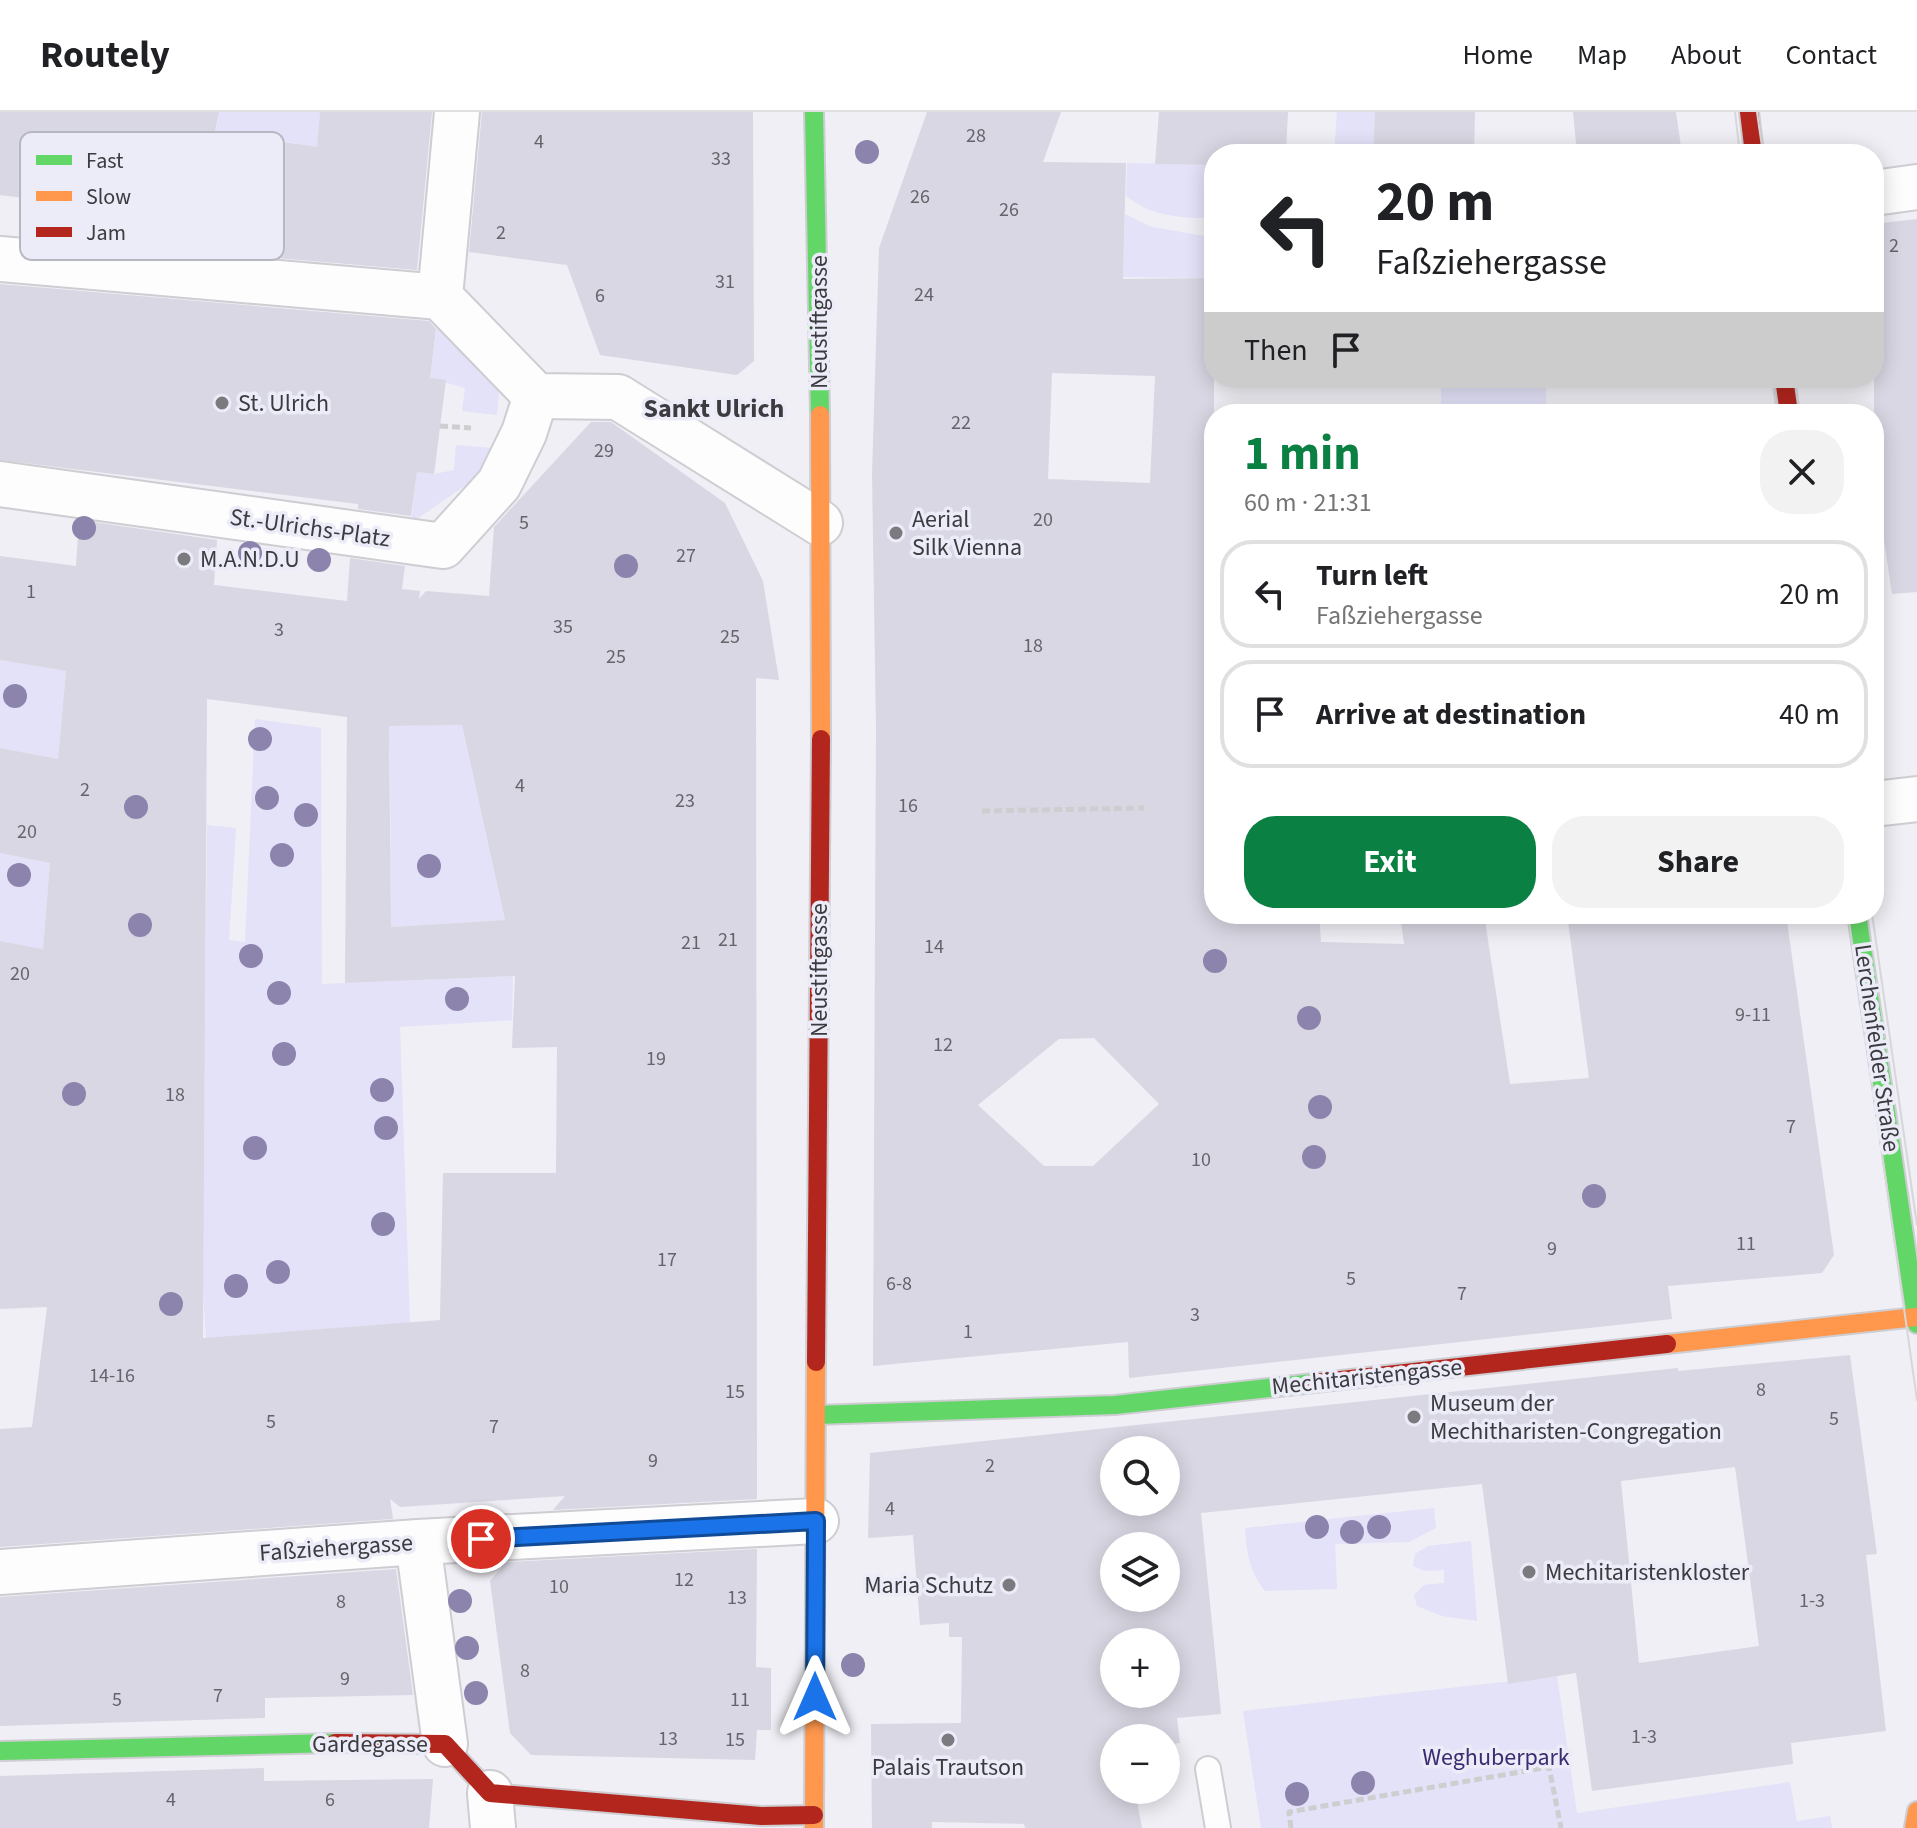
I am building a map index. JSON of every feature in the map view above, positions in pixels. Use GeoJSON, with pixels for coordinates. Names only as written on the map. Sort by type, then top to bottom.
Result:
{"type":"FeatureCollection","features":[{"type":"Feature","properties":{"kind":"main road","name":"Neustiftgasse"},"geometry":{"type":"LineString","coordinates":[[814,112],[820,523],[814,1821]]}},
{"type":"Feature","properties":{"kind":"main road"},"geometry":{"type":"LineString","coordinates":[[1749,112],[1753,144]]}},
{"type":"Feature","properties":{"kind":"main road","name":"Lerchenfelder Straße"},"geometry":{"type":"LineString","coordinates":[[1858,924],[1917,1324]]}},
{"type":"Feature","properties":{"kind":"main road","name":"Mechitaristengasse"},"geometry":{"type":"LineString","coordinates":[[816,1415],[1115,1405],[1916,1317]]}},
{"type":"Feature","properties":{"kind":"main road","name":"Gardegasse"},"geometry":{"type":"LineString","coordinates":[[0,1751],[273,1743],[445,1744],[491,1810],[761,1816],[814,1821]]}},
{"type":"Feature","properties":{"kind":"main road"},"geometry":{"type":"LineString","coordinates":[[1914,1828],[1917,1811]]}},
{"type":"Feature","properties":{"kind":"street"},"geometry":{"type":"LineString","coordinates":[[440,297],[457,112]]}},
{"type":"Feature","properties":{"kind":"street"},"geometry":{"type":"LineString","coordinates":[[1884,192],[1917,187]]}},
{"type":"Feature","properties":{"kind":"street"},"geometry":{"type":"LineString","coordinates":[[0,259],[440,297],[536,396],[618,397],[820,523]]}},
{"type":"Feature","properties":{"kind":"street","name":"St.-Ulrichs-Platz"},"geometry":{"type":"LineString","coordinates":[[0,484],[443,546],[499,484],[524,433],[536,396]]}},
{"type":"Feature","properties":{"kind":"street"},"geometry":{"type":"LineString","coordinates":[[1884,803],[1917,799]]}},
{"type":"Feature","properties":{"kind":"street","name":"Faßziehergasse"},"geometry":{"type":"LineString","coordinates":[[0,1572],[418,1542],[816,1521]]}},
{"type":"Feature","properties":{"kind":"street"},"geometry":{"type":"LineString","coordinates":[[418,1542],[445,1744]]}},
{"type":"Feature","properties":{"kind":"lane"},"geometry":{"type":"LineString","coordinates":[[1208,1769],[1218,1828]]}},
{"type":"Feature","properties":{"kind":"path"},"geometry":{"type":"LineString","coordinates":[[982,811],[1144,808]]}},
{"type":"Feature","properties":{"kind":"path"},"geometry":{"type":"LineString","coordinates":[[1291,1828],[1289,1812],[1549,1767],[1561,1828]]}},
{"type":"Feature","properties":{"kind":"green space"},"geometry":{"type":"Polygon","coordinates":[[[219,112],[320,112],[317,153],[284,142],[284,132],[216,132],[219,112]]]}},
{"type":"Feature","properties":{"kind":"green space"},"geometry":{"type":"Polygon","coordinates":[[[1337,112],[1375,112],[1373,144],[1335,144],[1337,112]]]}},
{"type":"Feature","properties":{"kind":"green space"},"geometry":{"type":"Polygon","coordinates":[[[1127,163],[1204,165],[1204,218],[1166,214],[1146,208],[1126,196],[1127,163]]]}},
{"type":"Feature","properties":{"kind":"green space"},"geometry":{"type":"Polygon","coordinates":[[[1125,214],[1152,227],[1204,236],[1204,278],[1123,277],[1125,214]]]}},
{"type":"Feature","properties":{"kind":"green space"},"geometry":{"type":"Polygon","coordinates":[[[437,325],[449,326],[499,393],[497,415],[462,411],[465,388],[430,378],[437,325]]]}},
{"type":"Feature","properties":{"kind":"green space"},"geometry":{"type":"Polygon","coordinates":[[[1441,388],[1546,388],[1546,404],[1441,404],[1441,388]]]}},
{"type":"Feature","properties":{"kind":"green space"},"geometry":{"type":"Polygon","coordinates":[[[456,445],[491,448],[485,472],[411,523],[417,472],[434,474],[454,470],[456,445]]]}},
{"type":"Feature","properties":{"kind":"green space"},"geometry":{"type":"Polygon","coordinates":[[[0,660],[66,671],[58,759],[0,748],[0,660]]]}},
{"type":"Feature","properties":{"kind":"green space"},"geometry":{"type":"Polygon","coordinates":[[[255,719],[321,728],[322,984],[513,976],[512,1020],[400,1027],[410,1323],[206,1338],[203,1289],[207,825],[236,828],[229,940],[245,942],[255,719]]]}},
{"type":"Feature","properties":{"kind":"green space"},"geometry":{"type":"Polygon","coordinates":[[[462,725],[505,920],[391,927],[390,749],[385,726],[462,725]]]}},
{"type":"Feature","properties":{"kind":"green space"},"geometry":{"type":"Polygon","coordinates":[[[0,853],[50,863],[43,949],[0,941],[0,853]]]}},
{"type":"Feature","properties":{"kind":"green space"},"geometry":{"type":"Polygon","coordinates":[[[1434,1508],[1436,1528],[1409,1542],[1335,1544],[1337,1589],[1265,1591],[1250,1562],[1245,1528],[1434,1508]]]}},
{"type":"Feature","properties":{"kind":"green space"},"geometry":{"type":"Polygon","coordinates":[[[1471,1541],[1477,1621],[1442,1616],[1417,1606],[1414,1595],[1424,1585],[1444,1583],[1444,1570],[1425,1571],[1413,1566],[1415,1554],[1428,1546],[1471,1541]]]}},
{"type":"Feature","properties":{"kind":"green space","name":"Weghuberpark"},"geometry":{"type":"Polygon","coordinates":[[[1557,1676],[1577,1813],[1790,1782],[1797,1821],[1830,1816],[1832,1828],[1261,1828],[1243,1711],[1557,1676]]]}},
{"type":"Feature","properties":{"kind":"building"},"geometry":{"type":"Polygon","coordinates":[[[0,112],[219,112],[215,132],[20,132],[20,197],[0,195],[0,112]]]}},
{"type":"Feature","properties":{"kind":"building"},"geometry":{"type":"Polygon","coordinates":[[[320,112],[432,112],[417,270],[284,259],[284,142],[317,147],[320,112]]]}},
{"type":"Feature","properties":{"kind":"building"},"geometry":{"type":"Polygon","coordinates":[[[482,112],[753,112],[754,361],[737,375],[600,355],[567,265],[469,252],[482,112]]]}},
{"type":"Feature","properties":{"kind":"building"},"geometry":{"type":"Polygon","coordinates":[[[927,112],[1061,112],[1043,162],[1126,163],[1123,279],[1204,278],[1204,388],[1214,388],[1214,404],[1204,404],[1204,924],[1320,924],[1321,942],[1404,944],[1401,924],[1486,924],[1510,1084],[1589,1078],[1568,924],[1787,924],[1834,1255],[1822,1273],[1668,1286],[1672,1319],[1129,1378],[1128,1342],[873,1366],[876,728],[872,474],[879,248],[927,112]],[[1052,373],[1048,479],[1150,483],[1155,376],[1052,373]],[[1094,1038],[1059,1039],[978,1105],[1044,1166],[1093,1166],[1159,1104],[1094,1038]]]}},
{"type":"Feature","properties":{"kind":"building"},"geometry":{"type":"Polygon","coordinates":[[[1159,112],[1288,112],[1286,144],[1204,144],[1204,165],[1155,164],[1159,112]]]}},
{"type":"Feature","properties":{"kind":"building"},"geometry":{"type":"Polygon","coordinates":[[[1375,112],[1475,112],[1474,144],[1373,144],[1375,112]]]}},
{"type":"Feature","properties":{"kind":"building"},"geometry":{"type":"Polygon","coordinates":[[[1573,112],[1676,112],[1681,144],[1576,144],[1573,112]]]}},
{"type":"Feature","properties":{"kind":"building"},"geometry":{"type":"Polygon","coordinates":[[[1917,219],[1917,592],[1892,594],[1884,540],[1884,404],[1874,404],[1874,388],[1884,388],[1884,223],[1917,219]]]}},
{"type":"Feature","properties":{"kind":"building","name":"St. Ulrich"},"geometry":{"type":"Polygon","coordinates":[[[0,284],[429,321],[436,329],[430,378],[446,380],[434,474],[417,472],[411,516],[358,509],[358,504],[0,460],[0,284]]]}},
{"type":"Feature","properties":{"kind":"building"},"geometry":{"type":"Polygon","coordinates":[[[591,422],[611,422],[725,503],[763,581],[779,680],[756,678],[757,1499],[553,1510],[565,1496],[400,1507],[390,1499],[393,1519],[0,1547],[0,1429],[32,1427],[47,1307],[0,1309],[0,941],[43,949],[50,863],[0,853],[0,748],[58,759],[66,671],[0,660],[0,556],[76,566],[79,520],[217,540],[214,585],[347,601],[350,558],[405,566],[402,589],[420,591],[419,599],[426,591],[489,596],[494,527],[591,422]],[[207,699],[203,1338],[440,1320],[443,1173],[556,1173],[557,1047],[512,1048],[515,976],[345,983],[347,717],[207,699]],[[462,725],[389,726],[391,927],[505,920],[462,725]]]}},
{"type":"Feature","properties":{"kind":"building"},"geometry":{"type":"Polygon","coordinates":[[[1850,1355],[1877,1554],[1866,1555],[1886,1731],[1791,1743],[1793,1764],[1592,1791],[1576,1673],[1508,1684],[1482,1484],[1201,1513],[1221,1714],[1177,1718],[1178,1724],[1100,1724],[1100,1804],[1138,1804],[1142,1828],[1025,1828],[1024,1824],[932,1822],[932,1828],[872,1828],[871,1724],[961,1723],[962,1637],[949,1637],[949,1623],[920,1625],[913,1535],[868,1538],[870,1453],[1678,1368],[1678,1371],[1850,1355]],[[1735,1467],[1621,1481],[1639,1663],[1759,1646],[1735,1467]]]}},
{"type":"Feature","properties":{"kind":"building"},"geometry":{"type":"Polygon","coordinates":[[[757,1549],[756,1667],[771,1668],[771,1730],[757,1730],[755,1760],[531,1755],[510,1733],[490,1581],[506,1562],[757,1549]]]}},
{"type":"Feature","properties":{"kind":"building"},"geometry":{"type":"Polygon","coordinates":[[[396,1569],[413,1695],[265,1698],[265,1718],[0,1726],[0,1597],[396,1569]]]}},
{"type":"Feature","properties":{"kind":"building"},"geometry":{"type":"Polygon","coordinates":[[[264,1768],[264,1781],[433,1779],[429,1828],[0,1828],[0,1776],[264,1768]]]}},
{"type":"Feature","properties":{"kind":"tram line"},"geometry":{"type":"LineString","coordinates":[[1735,112],[1739,144]]}},
{"type":"Feature","properties":{"kind":"tram line"},"geometry":{"type":"LineString","coordinates":[[1757,112],[1762,144]]}},
{"type":"Feature","properties":{"kind":"tram line"},"geometry":{"type":"LineString","coordinates":[[1773,388],[1776,404]]}},
{"type":"Feature","properties":{"kind":"tram line"},"geometry":{"type":"LineString","coordinates":[[1796,388],[1799,404]]}},
{"type":"Feature","properties":{"kind":"tram line"},"geometry":{"type":"LineString","coordinates":[[1849,924],[1917,1400]]}},
{"type":"Feature","properties":{"kind":"tram line"},"geometry":{"type":"LineString","coordinates":[[1873,924],[1917,1225]]}},
{"type":"Feature","properties":{"kind":"traffic: fast"},"geometry":{"type":"LineString","coordinates":[[814,112],[820,415]]}},
{"type":"Feature","properties":{"kind":"traffic: fast"},"geometry":{"type":"LineString","coordinates":[[1858,924],[1917,1324]]}},
{"type":"Feature","properties":{"kind":"traffic: fast"},"geometry":{"type":"LineString","coordinates":[[816,1415],[1115,1405],[1314,1383]]}},
{"type":"Feature","properties":{"kind":"traffic: fast"},"geometry":{"type":"LineString","coordinates":[[0,1751],[335,1743]]}},
{"type":"Feature","properties":{"kind":"traffic: slow"},"geometry":{"type":"LineString","coordinates":[[820,415],[821,739]]}},
{"type":"Feature","properties":{"kind":"traffic: slow"},"geometry":{"type":"LineString","coordinates":[[1667,1344],[1916,1317]]}},
{"type":"Feature","properties":{"kind":"traffic: slow"},"geometry":{"type":"LineString","coordinates":[[814,1828],[816,1362]]}},
{"type":"Feature","properties":{"kind":"traffic: slow"},"geometry":{"type":"LineString","coordinates":[[1914,1828],[1917,1811]]}},
{"type":"Feature","properties":{"kind":"traffic: jam"},"geometry":{"type":"LineString","coordinates":[[1749,112],[1753,144]]}},
{"type":"Feature","properties":{"kind":"traffic: jam"},"geometry":{"type":"LineString","coordinates":[[1785,388],[1788,404]]}},
{"type":"Feature","properties":{"kind":"traffic: jam"},"geometry":{"type":"LineString","coordinates":[[816,1362],[821,739]]}},
{"type":"Feature","properties":{"kind":"traffic: jam"},"geometry":{"type":"LineString","coordinates":[[1314,1383],[1667,1344]]}},
{"type":"Feature","properties":{"kind":"traffic: jam"},"geometry":{"type":"LineString","coordinates":[[335,1743],[445,1744],[490,1793],[761,1816],[814,1815]]}},
{"type":"Feature","properties":{"kind":"place","name":"St. Ulrich"},"geometry":{"type":"Point","coordinates":[222,403]}},
{"type":"Feature","properties":{"kind":"place","name":"Aerial Silk Vienna"},"geometry":{"type":"Point","coordinates":[896,533]}},
{"type":"Feature","properties":{"kind":"place","name":"M.A.N.D.U"},"geometry":{"type":"Point","coordinates":[184,559]}},
{"type":"Feature","properties":{"kind":"place","name":"Museum der Mechitharisten-Congregation"},"geometry":{"type":"Point","coordinates":[1414,1417]}},
{"type":"Feature","properties":{"kind":"place","name":"Mechitaristenkloster"},"geometry":{"type":"Point","coordinates":[1529,1572]}},
{"type":"Feature","properties":{"kind":"place","name":"Maria Schutz"},"geometry":{"type":"Point","coordinates":[1009,1585]}},
{"type":"Feature","properties":{"kind":"place","name":"Palais Trautson"},"geometry":{"type":"Point","coordinates":[948,1740]}},
{"type":"Feature","properties":{"kind":"district","name":"Sankt Ulrich"},"geometry":{"type":"Point","coordinates":[714,408]}},
{"type":"Feature","properties":{"kind":"route"},"geometry":{"type":"LineString","coordinates":[[481,1539],[816,1521],[815,1697]]}}]}
